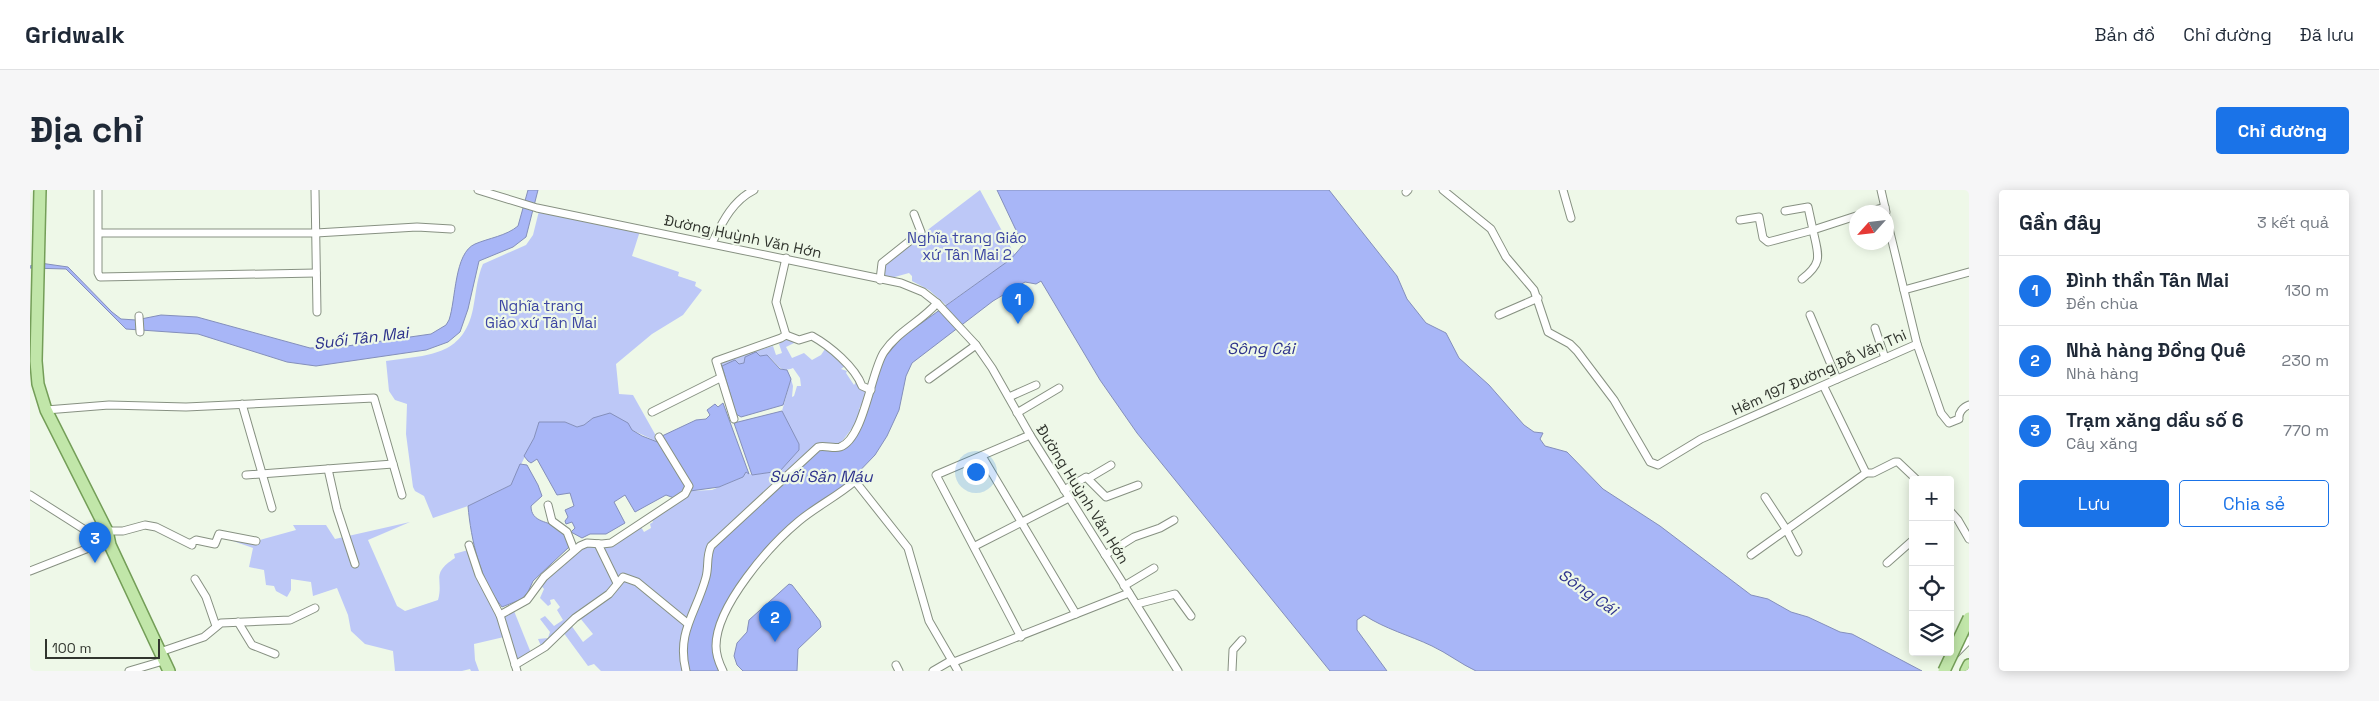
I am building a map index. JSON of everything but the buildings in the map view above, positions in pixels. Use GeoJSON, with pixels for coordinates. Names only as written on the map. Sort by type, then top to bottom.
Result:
{"type":"FeatureCollection","features":[{"type":"Feature","properties":{"kind":"main road"},"geometry":{"type":"LineString","coordinates":[[40,190],[34,386],[164,661]]}},
{"type":"Feature","properties":{"kind":"main road"},"geometry":{"type":"LineString","coordinates":[[1945,668],[1969,618]]}},
{"type":"Feature","properties":{"kind":"main road"},"geometry":{"type":"LineString","coordinates":[[1966,671],[1969,665]]}},
{"type":"Feature","properties":{"kind":"street"},"geometry":{"type":"LineString","coordinates":[[98,190],[98,273],[100,277],[316,273]]}},
{"type":"Feature","properties":{"kind":"street"},"geometry":{"type":"LineString","coordinates":[[315,190],[317,312]]}},
{"type":"Feature","properties":{"kind":"street","name":"Đường Huỳnh Văn Hớn"},"geometry":{"type":"LineString","coordinates":[[478,190],[537,208],[901,283],[916,288],[937,302],[976,345],[1064,490],[1178,671]]}},
{"type":"Feature","properties":{"kind":"street"},"geometry":{"type":"LineString","coordinates":[[1443,190],[1486,224],[1506,257],[1528,282],[1538,298],[1499,315]]}},
{"type":"Feature","properties":{"kind":"street"},"geometry":{"type":"LineString","coordinates":[[1564,190],[1571,218]]}},
{"type":"Feature","properties":{"kind":"street","name":"Hẻm 197 Đường Đỗ Văn Thi"},"geometry":{"type":"LineString","coordinates":[[1881,190],[1884,205]]}},
{"type":"Feature","properties":{"kind":"street"},"geometry":{"type":"LineString","coordinates":[[712,243],[725,217],[750,191]]}},
{"type":"Feature","properties":{"kind":"street"},"geometry":{"type":"LineString","coordinates":[[1785,211],[1808,207],[1819,260],[1816,267],[1802,280]]}},
{"type":"Feature","properties":{"kind":"street"},"geometry":{"type":"LineString","coordinates":[[880,280],[882,263],[921,232],[914,214]]}},
{"type":"Feature","properties":{"kind":"street"},"geometry":{"type":"LineString","coordinates":[[1740,220],[1759,217],[1763,238],[1768,242],[1849,218]]}},
{"type":"Feature","properties":{"kind":"street"},"geometry":{"type":"LineString","coordinates":[[99,233],[316,233],[417,227],[451,229]]}},
{"type":"Feature","properties":{"kind":"street","name":"Hẻm 197 Đường Đỗ Văn Thi"},"geometry":{"type":"LineString","coordinates":[[1538,298],[1548,332],[1570,344],[1583,358],[1614,400],[1650,462],[1658,465],[1689,445],[1721,430],[1824,387],[1837,379],[1918,344],[1894,247]]}},
{"type":"Feature","properties":{"kind":"street"},"geometry":{"type":"LineString","coordinates":[[786,258],[776,302],[786,334],[799,340],[812,336],[820,340],[854,371],[863,387],[871,390]]}},
{"type":"Feature","properties":{"kind":"street"},"geometry":{"type":"LineString","coordinates":[[1904,290],[1969,272]]}},
{"type":"Feature","properties":{"kind":"street"},"geometry":{"type":"LineString","coordinates":[[686,671],[683,653],[687,623],[705,580],[708,552],[711,546],[818,447],[841,447],[846,443],[858,425],[878,364],[884,352],[892,342],[926,315],[937,302]]}},
{"type":"Feature","properties":{"kind":"street"},"geometry":{"type":"LineString","coordinates":[[1810,315],[1837,379]]}},
{"type":"Feature","properties":{"kind":"street"},"geometry":{"type":"LineString","coordinates":[[139,316],[140,332]]}},
{"type":"Feature","properties":{"kind":"street"},"geometry":{"type":"LineString","coordinates":[[1875,328],[1885,358]]}},
{"type":"Feature","properties":{"kind":"street"},"geometry":{"type":"LineString","coordinates":[[734,419],[716,364],[718,360],[764,345],[786,334]]}},
{"type":"Feature","properties":{"kind":"street"},"geometry":{"type":"LineString","coordinates":[[1918,344],[1941,413],[1946,420],[1950,423],[1955,422],[1959,419],[1964,406],[1969,405]]}},
{"type":"Feature","properties":{"kind":"street"},"geometry":{"type":"LineString","coordinates":[[929,379],[976,345]]}},
{"type":"Feature","properties":{"kind":"street"},"geometry":{"type":"LineString","coordinates":[[652,412],[720,378]]}},
{"type":"Feature","properties":{"kind":"street"},"geometry":{"type":"LineString","coordinates":[[1009,397],[1036,385]]}},
{"type":"Feature","properties":{"kind":"street"},"geometry":{"type":"LineString","coordinates":[[1824,387],[1866,474]]}},
{"type":"Feature","properties":{"kind":"street"},"geometry":{"type":"LineString","coordinates":[[1017,413],[1059,388]]}},
{"type":"Feature","properties":{"kind":"street"},"geometry":{"type":"LineString","coordinates":[[46,410],[109,405],[186,407],[374,398],[402,495]]}},
{"type":"Feature","properties":{"kind":"street"},"geometry":{"type":"LineString","coordinates":[[242,404],[272,508]]}},
{"type":"Feature","properties":{"kind":"street"},"geometry":{"type":"LineString","coordinates":[[1021,636],[936,475],[1030,435]]}},
{"type":"Feature","properties":{"kind":"street"},"geometry":{"type":"LineString","coordinates":[[500,615],[527,600],[544,577],[583,544],[606,544],[617,540],[686,493],[688,486],[660,437]]}},
{"type":"Feature","properties":{"kind":"street"},"geometry":{"type":"LineString","coordinates":[[982,456],[1076,614]]}},
{"type":"Feature","properties":{"kind":"street"},"geometry":{"type":"LineString","coordinates":[[1751,555],[1866,474],[1872,473],[1891,463],[1898,462],[1913,476]]}},
{"type":"Feature","properties":{"kind":"street"},"geometry":{"type":"LineString","coordinates":[[246,475],[393,464]]}},
{"type":"Feature","properties":{"kind":"street"},"geometry":{"type":"LineString","coordinates":[[1064,490],[1083,478],[1089,478],[1112,465]]}},
{"type":"Feature","properties":{"kind":"street"},"geometry":{"type":"LineString","coordinates":[[328,469],[337,510],[354,564]]}},
{"type":"Feature","properties":{"kind":"street"},"geometry":{"type":"LineString","coordinates":[[1089,478],[1102,495],[1106,497],[1138,485]]}},
{"type":"Feature","properties":{"kind":"street"},"geometry":{"type":"LineString","coordinates":[[723,671],[717,656],[718,634],[732,600],[750,573],[769,548],[783,535],[855,481],[908,548],[934,634],[958,671]]}},
{"type":"Feature","properties":{"kind":"street"},"geometry":{"type":"LineString","coordinates":[[30,495],[106,536]]}},
{"type":"Feature","properties":{"kind":"street"},"geometry":{"type":"LineString","coordinates":[[1765,497],[1786,529],[1798,552]]}},
{"type":"Feature","properties":{"kind":"street"},"geometry":{"type":"LineString","coordinates":[[975,546],[1069,498]]}},
{"type":"Feature","properties":{"kind":"street"},"geometry":{"type":"LineString","coordinates":[[548,505],[552,521],[567,532],[574,550]]}},
{"type":"Feature","properties":{"kind":"street"},"geometry":{"type":"LineString","coordinates":[[1954,516],[1969,539]]}},
{"type":"Feature","properties":{"kind":"street"},"geometry":{"type":"LineString","coordinates":[[1105,555],[1134,537],[1160,528],[1174,520]]}},
{"type":"Feature","properties":{"kind":"street"},"geometry":{"type":"LineString","coordinates":[[30,571],[106,536],[145,525],[156,527],[192,545],[191,543],[196,540],[215,544],[219,534],[256,541]]}},
{"type":"Feature","properties":{"kind":"street"},"geometry":{"type":"LineString","coordinates":[[598,544],[617,583]]}},
{"type":"Feature","properties":{"kind":"street"},"geometry":{"type":"LineString","coordinates":[[1887,563],[1909,544]]}},
{"type":"Feature","properties":{"kind":"street"},"geometry":{"type":"LineString","coordinates":[[469,546],[479,575],[500,615],[516,668],[545,647],[571,621],[609,594],[623,576],[632,578],[687,623]]}},
{"type":"Feature","properties":{"kind":"street"},"geometry":{"type":"LineString","coordinates":[[1124,586],[1154,568]]}},
{"type":"Feature","properties":{"kind":"street"},"geometry":{"type":"LineString","coordinates":[[196,579],[206,597],[216,626]]}},
{"type":"Feature","properties":{"kind":"street"},"geometry":{"type":"LineString","coordinates":[[933,671],[953,661],[1129,593]]}},
{"type":"Feature","properties":{"kind":"street"},"geometry":{"type":"LineString","coordinates":[[1137,604],[1175,594],[1191,616]]}},
{"type":"Feature","properties":{"kind":"street"},"geometry":{"type":"LineString","coordinates":[[129,671],[164,661],[204,637],[216,626],[229,622],[290,620],[315,608]]}},
{"type":"Feature","properties":{"kind":"street"},"geometry":{"type":"LineString","coordinates":[[238,622],[252,645],[275,654]]}},
{"type":"Feature","properties":{"kind":"street"},"geometry":{"type":"LineString","coordinates":[[1232,671],[1233,650],[1242,640]]}},
{"type":"Feature","properties":{"kind":"street"},"geometry":{"type":"LineString","coordinates":[[1945,668],[1969,640]]}},
{"type":"Feature","properties":{"kind":"green space","name":"Nghĩa trang Giáo xứ Tân Mai 2"},"geometry":{"type":"Polygon","coordinates":[[[980,190],[1015,255],[1010,260],[946,305],[929,290],[912,281],[912,276],[909,273],[891,278],[883,275],[883,264],[980,190]]]}},
{"type":"Feature","properties":{"kind":"green space","name":"Nghĩa trang Giáo xứ Tân Mai"},"geometry":{"type":"Polygon","coordinates":[[[539,211],[640,231],[632,256],[679,272],[678,276],[696,282],[695,286],[702,290],[683,315],[652,334],[616,364],[619,394],[633,395],[660,443],[632,430],[593,418],[584,425],[577,427],[565,422],[539,422],[534,438],[511,485],[468,506],[433,518],[424,496],[415,491],[413,487],[406,434],[407,404],[395,400],[389,391],[386,361],[429,355],[452,345],[461,337],[468,325],[473,309],[483,264],[526,245],[533,235],[539,211]]]}},
{"type":"Feature","properties":{"kind":"green space"},"geometry":{"type":"Polygon","coordinates":[[[787,337],[796,342],[786,347],[792,358],[804,353],[812,360],[821,355],[825,349],[845,366],[841,369],[847,371],[846,373],[854,385],[857,381],[869,391],[865,403],[863,402],[859,409],[862,409],[856,423],[840,444],[816,444],[709,545],[705,551],[703,578],[684,624],[681,643],[684,671],[601,671],[594,664],[588,666],[563,632],[571,625],[583,642],[593,634],[580,618],[618,587],[603,547],[641,527],[644,532],[651,528],[650,524],[653,522],[651,519],[690,491],[712,490],[743,477],[746,472],[752,475],[780,471],[799,450],[799,444],[782,411],[791,379],[793,386],[792,397],[797,386],[801,386],[800,378],[793,368],[781,368],[767,355],[745,363],[722,366],[724,371],[721,371],[718,364],[721,361],[773,346],[776,355],[782,353],[779,344],[787,337]]]}},
{"type":"Feature","properties":{"kind":"green space"},"geometry":{"type":"Polygon","coordinates":[[[410,522],[368,540],[397,606],[405,611],[438,600],[439,577],[443,568],[455,558],[454,554],[468,550],[497,616],[504,637],[474,644],[475,660],[479,671],[471,671],[470,669],[462,671],[395,671],[393,651],[365,644],[351,631],[348,615],[337,588],[313,596],[311,582],[291,579],[291,590],[287,597],[276,591],[274,586],[266,585],[264,570],[249,567],[253,548],[233,541],[233,538],[256,541],[296,530],[293,525],[326,525],[335,539],[410,522]]]}},
{"type":"Feature","properties":{"kind":"green space"},"geometry":{"type":"Polygon","coordinates":[[[588,545],[596,546],[614,583],[607,592],[541,646],[538,639],[548,638],[550,632],[540,619],[545,616],[554,626],[563,620],[557,610],[560,607],[554,599],[550,600],[551,604],[548,606],[540,598],[544,589],[540,584],[574,552],[588,545]]]}},
{"type":"Feature","properties":{"kind":"green space"},"geometry":{"type":"Polygon","coordinates":[[[514,611],[531,653],[516,661],[503,616],[514,611]]]}},
{"type":"Feature","properties":{"kind":"water","name":"Suối Tân Mai"},"geometry":{"type":"Polygon","coordinates":[[[528,190],[538,190],[526,237],[513,247],[479,261],[468,309],[460,332],[448,342],[426,350],[316,366],[287,362],[198,334],[126,329],[66,269],[30,268],[30,266],[40,263],[68,267],[121,319],[136,320],[161,315],[197,317],[310,348],[340,347],[431,334],[446,325],[449,320],[459,267],[468,249],[475,244],[503,235],[518,226],[528,190]]]}},
{"type":"Feature","properties":{"kind":"water","name":"Sông Cái"},"geometry":{"type":"Polygon","coordinates":[[[997,190],[1329,190],[1397,276],[1407,299],[1426,323],[1446,333],[1459,358],[1489,385],[1524,425],[1534,432],[1543,433],[1540,439],[1545,446],[1567,452],[1603,489],[1660,526],[1751,595],[1768,599],[1791,612],[1808,617],[1840,632],[1852,634],[1922,671],[1476,671],[1432,646],[1364,615],[1357,620],[1357,630],[1387,671],[1330,671],[1137,433],[1100,380],[1041,281],[1036,284],[1025,282],[993,301],[912,363],[906,376],[899,410],[887,436],[875,455],[848,483],[786,528],[766,547],[750,569],[714,634],[720,671],[689,671],[686,653],[687,640],[713,548],[819,449],[842,449],[868,409],[881,362],[902,337],[1011,259],[1023,245],[997,190]]]}},
{"type":"Feature","properties":{"kind":"water"},"geometry":{"type":"Polygon","coordinates":[[[756,352],[760,356],[767,355],[780,369],[787,370],[791,379],[783,405],[741,417],[736,414],[722,366],[735,360],[739,364],[744,363],[745,357],[756,352]]]}},
{"type":"Feature","properties":{"kind":"water"},"geometry":{"type":"Polygon","coordinates":[[[723,403],[749,474],[746,472],[743,477],[719,487],[690,491],[662,436],[696,420],[706,419],[710,415],[707,410],[715,404],[718,407],[723,403]]]}},
{"type":"Feature","properties":{"kind":"water"},"geometry":{"type":"Polygon","coordinates":[[[782,411],[799,444],[799,450],[780,471],[752,475],[734,423],[782,411]]]}},
{"type":"Feature","properties":{"kind":"water"},"geometry":{"type":"Polygon","coordinates":[[[610,413],[628,423],[632,430],[642,436],[660,443],[686,487],[683,492],[674,498],[666,495],[635,512],[625,495],[614,502],[625,523],[606,534],[590,534],[582,538],[571,532],[575,528],[572,522],[566,524],[565,521],[568,517],[565,510],[574,506],[570,493],[557,495],[537,459],[531,463],[524,456],[534,438],[539,422],[565,422],[577,427],[584,425],[593,418],[610,413]]]}},
{"type":"Feature","properties":{"kind":"water"},"geometry":{"type":"Polygon","coordinates":[[[520,464],[527,465],[542,496],[531,506],[534,516],[559,528],[564,534],[569,547],[533,581],[522,599],[502,607],[482,572],[471,532],[468,506],[511,485],[520,464]]]}},
{"type":"Feature","properties":{"kind":"water"},"geometry":{"type":"Polygon","coordinates":[[[789,584],[792,585],[820,621],[821,627],[798,649],[797,671],[743,671],[737,665],[734,656],[737,643],[747,632],[749,620],[789,584]]]}},
{"type":"Feature","properties":{"kind":"place","name":"Đình thần Tân Mai"},"geometry":{"type":"Point","coordinates":[1018,324]}},
{"type":"Feature","properties":{"kind":"place","name":"Trạm xăng dầu số 6"},"geometry":{"type":"Point","coordinates":[95,563]}},
{"type":"Feature","properties":{"kind":"place","name":"Nhà hàng Đồng Quê"},"geometry":{"type":"Point","coordinates":[775,642]}},
{"type":"Feature","properties":{"kind":"water label","name":"Suối Săn Máu"},"geometry":{"type":"Point","coordinates":[821,476]}}]}
